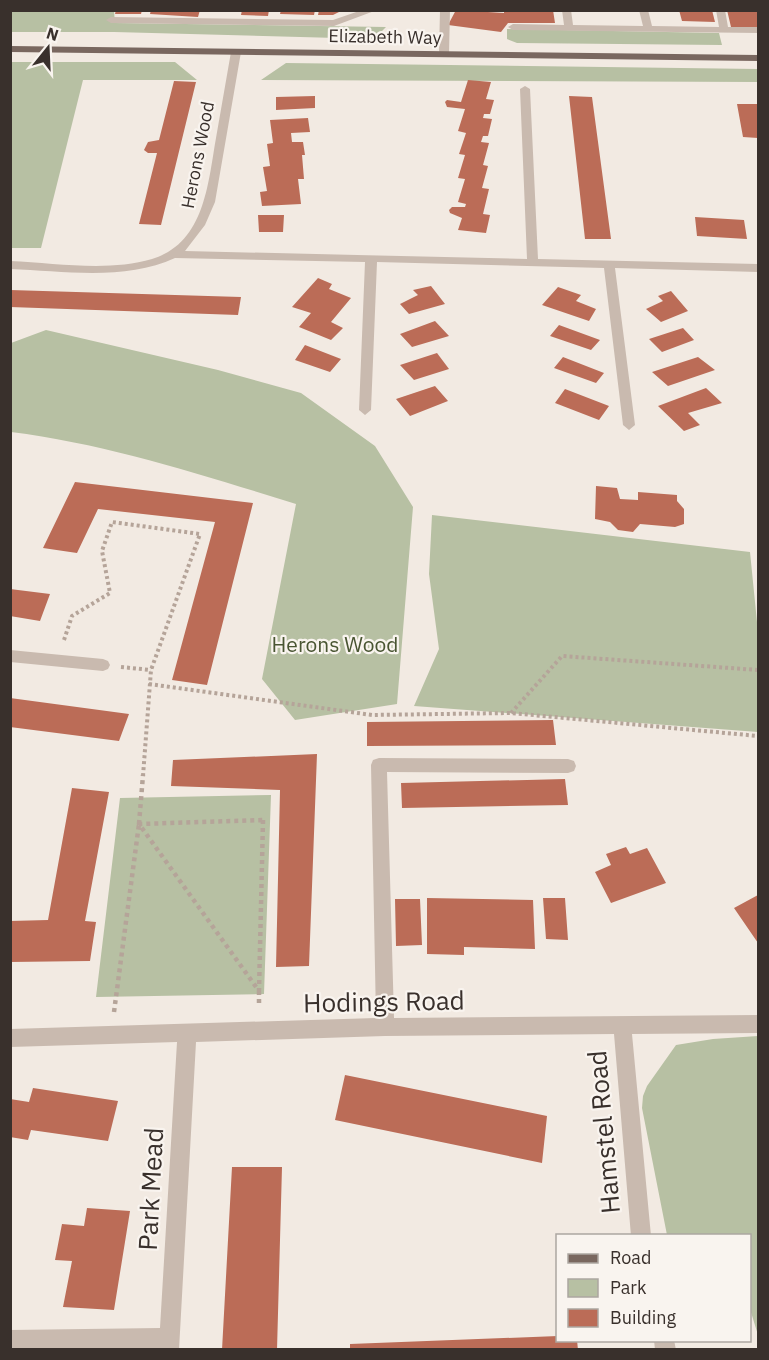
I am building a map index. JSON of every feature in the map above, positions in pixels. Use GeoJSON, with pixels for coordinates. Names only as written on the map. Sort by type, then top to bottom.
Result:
{"type":"FeatureCollection","features":[{"type":"Feature","properties":{"kind":"main road","name":"Elizabeth Way"},"geometry":{"type":"LineString","coordinates":[[10,49],[759,58]]}},
{"type":"Feature","properties":{"kind":"street"},"geometry":{"type":"LineString","coordinates":[[221,21],[223,10]]}},
{"type":"Feature","properties":{"kind":"street"},"geometry":{"type":"LineString","coordinates":[[286,22],[288,10]]}},
{"type":"Feature","properties":{"kind":"street"},"geometry":{"type":"LineString","coordinates":[[111,20],[333,23],[373,10]]}},
{"type":"Feature","properties":{"kind":"street"},"geometry":{"type":"LineString","coordinates":[[444,54],[445,10]]}},
{"type":"Feature","properties":{"kind":"street"},"geometry":{"type":"LineString","coordinates":[[566,10],[568,28]]}},
{"type":"Feature","properties":{"kind":"street"},"geometry":{"type":"LineString","coordinates":[[643,10],[648,29]]}},
{"type":"Feature","properties":{"kind":"street"},"geometry":{"type":"LineString","coordinates":[[720,10],[724,30]]}},
{"type":"Feature","properties":{"kind":"street"},"geometry":{"type":"LineString","coordinates":[[513,27],[759,30]]}},
{"type":"Feature","properties":{"kind":"street","name":"Herons Wood"},"geometry":{"type":"LineString","coordinates":[[10,265],[141,266],[173,254],[193,237],[205,219],[210,202],[236,52]]}},
{"type":"Feature","properties":{"kind":"street"},"geometry":{"type":"LineString","coordinates":[[525,89],[534,263]]}},
{"type":"Feature","properties":{"kind":"street","name":"Herons Wood"},"geometry":{"type":"LineString","coordinates":[[173,254],[759,268]]}},
{"type":"Feature","properties":{"kind":"street"},"geometry":{"type":"LineString","coordinates":[[365,410],[370,259]]}},
{"type":"Feature","properties":{"kind":"street"},"geometry":{"type":"LineString","coordinates":[[609,265],[629,425]]}},
{"type":"Feature","properties":{"kind":"street"},"geometry":{"type":"LineString","coordinates":[[10,656],[103,665]]}},
{"type":"Feature","properties":{"kind":"street"},"geometry":{"type":"LineString","coordinates":[[385,1027],[379,765],[568,766]]}},
{"type":"Feature","properties":{"kind":"street","name":"Hamstel Road"},"geometry":{"type":"LineString","coordinates":[[622,1024],[641,1234]]}},
{"type":"Feature","properties":{"kind":"street","name":"Hodings Road"},"geometry":{"type":"LineString","coordinates":[[10,1038],[385,1027],[759,1024]]}},
{"type":"Feature","properties":{"kind":"street","name":"Park Mead"},"geometry":{"type":"LineString","coordinates":[[170,1344],[187,1032]]}},
{"type":"Feature","properties":{"kind":"street"},"geometry":{"type":"LineString","coordinates":[[10,1340],[170,1344]]}},
{"type":"Feature","properties":{"kind":"path"},"geometry":{"type":"LineString","coordinates":[[57,661],[72,616],[110,593],[102,551],[112,522],[200,534],[150,670],[139,824],[111,1034]]}},
{"type":"Feature","properties":{"kind":"path"},"geometry":{"type":"LineString","coordinates":[[511,713],[562,656],[759,670]]}},
{"type":"Feature","properties":{"kind":"path"},"geometry":{"type":"LineString","coordinates":[[103,665],[150,670]]}},
{"type":"Feature","properties":{"kind":"path"},"geometry":{"type":"LineString","coordinates":[[149,684],[372,716],[511,713],[759,736]]}},
{"type":"Feature","properties":{"kind":"path"},"geometry":{"type":"LineString","coordinates":[[263,820],[259,991],[186,889],[139,824],[263,820]]}},
{"type":"Feature","properties":{"kind":"green space"},"geometry":{"type":"Polygon","coordinates":[[[11,10],[114,11],[115,23],[386,27],[374,39],[114,32],[11,32],[11,10]]]}},
{"type":"Feature","properties":{"kind":"green space"},"geometry":{"type":"Polygon","coordinates":[[[507,29],[719,33],[722,45],[517,43],[507,39],[507,29]]]}},
{"type":"Feature","properties":{"kind":"green space"},"geometry":{"type":"Polygon","coordinates":[[[11,62],[175,62],[197,80],[83,80],[41,248],[11,248],[11,62]]]}},
{"type":"Feature","properties":{"kind":"green space"},"geometry":{"type":"Polygon","coordinates":[[[286,63],[758,69],[758,82],[261,80],[286,63]]]}},
{"type":"Feature","properties":{"kind":"green space","name":"Herons Wood"},"geometry":{"type":"Polygon","coordinates":[[[46,330],[218,370],[301,393],[375,446],[413,507],[397,704],[295,720],[262,679],[296,504],[119,452],[11,432],[11,343],[46,330]]]}},
{"type":"Feature","properties":{"kind":"green space"},"geometry":{"type":"Polygon","coordinates":[[[432,515],[750,552],[758,632],[758,732],[414,706],[439,649],[429,574],[432,515]]]}},
{"type":"Feature","properties":{"kind":"green space"},"geometry":{"type":"Polygon","coordinates":[[[271,795],[264,994],[96,997],[120,798],[271,795]]]}},
{"type":"Feature","properties":{"kind":"green space"},"geometry":{"type":"Polygon","coordinates":[[[758,1036],[758,1335],[751,1312],[751,1234],[667,1234],[642,1108],[647,1086],[676,1045],[713,1039],[758,1036]]]}},
{"type":"Feature","properties":{"kind":"building"},"geometry":{"type":"Polygon","coordinates":[[[116,10],[142,10],[141,14],[115,14],[116,10]]]}},
{"type":"Feature","properties":{"kind":"building"},"geometry":{"type":"Polygon","coordinates":[[[151,10],[200,10],[198,17],[150,14],[151,10]]]}},
{"type":"Feature","properties":{"kind":"building"},"geometry":{"type":"Polygon","coordinates":[[[242,10],[269,10],[268,16],[241,15],[242,10]]]}},
{"type":"Feature","properties":{"kind":"building"},"geometry":{"type":"Polygon","coordinates":[[[281,10],[315,10],[314,15],[280,14],[281,10]]]}},
{"type":"Feature","properties":{"kind":"building"},"geometry":{"type":"Polygon","coordinates":[[[319,10],[343,10],[333,15],[318,15],[319,10]]]}},
{"type":"Feature","properties":{"kind":"building"},"geometry":{"type":"Polygon","coordinates":[[[456,10],[504,13],[504,10],[553,10],[555,23],[508,23],[501,32],[448,25],[456,10]]]}},
{"type":"Feature","properties":{"kind":"building"},"geometry":{"type":"Polygon","coordinates":[[[679,10],[712,10],[715,22],[682,21],[679,10]]]}},
{"type":"Feature","properties":{"kind":"building"},"geometry":{"type":"Polygon","coordinates":[[[727,10],[758,10],[758,27],[731,27],[727,10]]]}},
{"type":"Feature","properties":{"kind":"building"},"geometry":{"type":"Polygon","coordinates":[[[468,80],[491,82],[486,99],[494,100],[490,114],[484,114],[483,118],[492,119],[488,136],[483,136],[481,142],[489,143],[483,165],[488,166],[482,188],[489,189],[483,214],[490,215],[486,233],[458,230],[462,218],[450,213],[449,210],[452,207],[465,207],[466,204],[458,202],[465,179],[458,178],[465,155],[459,154],[466,133],[458,131],[465,109],[447,107],[445,102],[447,100],[461,102],[468,80]]]}},
{"type":"Feature","properties":{"kind":"building"},"geometry":{"type":"Polygon","coordinates":[[[174,81],[196,82],[161,225],[139,224],[157,153],[148,153],[144,150],[148,142],[159,140],[174,81]]]}},
{"type":"Feature","properties":{"kind":"building"},"geometry":{"type":"Polygon","coordinates":[[[315,96],[315,108],[276,110],[276,97],[315,96]]]}},
{"type":"Feature","properties":{"kind":"building"},"geometry":{"type":"Polygon","coordinates":[[[569,96],[592,97],[611,239],[585,239],[569,96]]]}},
{"type":"Feature","properties":{"kind":"building"},"geometry":{"type":"Polygon","coordinates":[[[737,104],[758,104],[758,138],[743,137],[737,104]]]}},
{"type":"Feature","properties":{"kind":"building"},"geometry":{"type":"Polygon","coordinates":[[[308,118],[310,132],[291,133],[292,142],[303,142],[305,155],[302,155],[304,179],[298,179],[301,204],[262,206],[260,192],[267,191],[263,167],[270,166],[267,144],[273,143],[270,120],[308,118]]]}},
{"type":"Feature","properties":{"kind":"building"},"geometry":{"type":"Polygon","coordinates":[[[258,215],[284,215],[283,232],[259,232],[258,215]]]}},
{"type":"Feature","properties":{"kind":"building"},"geometry":{"type":"Polygon","coordinates":[[[695,217],[744,220],[747,239],[697,236],[695,217]]]}},
{"type":"Feature","properties":{"kind":"building"},"geometry":{"type":"Polygon","coordinates":[[[318,278],[332,284],[329,289],[351,298],[331,322],[343,328],[331,340],[299,327],[311,313],[292,307],[318,278]]]}},
{"type":"Feature","properties":{"kind":"building"},"geometry":{"type":"Polygon","coordinates":[[[431,286],[445,304],[409,314],[400,304],[418,295],[413,290],[431,286]]]}},
{"type":"Feature","properties":{"kind":"building"},"geometry":{"type":"Polygon","coordinates":[[[558,287],[581,295],[576,301],[596,309],[589,321],[542,305],[558,287]]]}},
{"type":"Feature","properties":{"kind":"building"},"geometry":{"type":"Polygon","coordinates":[[[10,290],[241,297],[238,315],[10,307],[10,290]]]}},
{"type":"Feature","properties":{"kind":"building"},"geometry":{"type":"Polygon","coordinates":[[[671,291],[688,311],[661,322],[646,309],[663,301],[658,296],[671,291]]]}},
{"type":"Feature","properties":{"kind":"building"},"geometry":{"type":"Polygon","coordinates":[[[435,321],[449,336],[412,347],[400,334],[435,321]]]}},
{"type":"Feature","properties":{"kind":"building"},"geometry":{"type":"Polygon","coordinates":[[[559,325],[600,340],[591,350],[550,336],[559,325]]]}},
{"type":"Feature","properties":{"kind":"building"},"geometry":{"type":"Polygon","coordinates":[[[683,328],[694,340],[662,352],[649,339],[683,328]]]}},
{"type":"Feature","properties":{"kind":"building"},"geometry":{"type":"Polygon","coordinates":[[[305,345],[341,359],[330,372],[295,360],[305,345]]]}},
{"type":"Feature","properties":{"kind":"building"},"geometry":{"type":"Polygon","coordinates":[[[437,353],[449,369],[414,380],[400,365],[437,353]]]}},
{"type":"Feature","properties":{"kind":"building"},"geometry":{"type":"Polygon","coordinates":[[[563,357],[604,373],[596,383],[554,368],[563,357]]]}},
{"type":"Feature","properties":{"kind":"building"},"geometry":{"type":"Polygon","coordinates":[[[698,357],[715,370],[668,386],[652,372],[698,357]]]}},
{"type":"Feature","properties":{"kind":"building"},"geometry":{"type":"Polygon","coordinates":[[[435,386],[448,401],[410,416],[396,399],[435,386]]]}},
{"type":"Feature","properties":{"kind":"building"},"geometry":{"type":"Polygon","coordinates":[[[706,388],[722,403],[688,413],[700,425],[684,431],[658,406],[706,388]]]}},
{"type":"Feature","properties":{"kind":"building"},"geometry":{"type":"Polygon","coordinates":[[[565,389],[609,406],[599,420],[555,403],[565,389]]]}},
{"type":"Feature","properties":{"kind":"building"},"geometry":{"type":"Polygon","coordinates":[[[75,482],[253,503],[207,685],[172,680],[215,522],[98,509],[77,553],[43,548],[75,482]]]}},
{"type":"Feature","properties":{"kind":"building"},"geometry":{"type":"Polygon","coordinates":[[[596,486],[617,488],[620,499],[638,500],[638,492],[677,495],[677,501],[684,509],[684,524],[675,527],[640,524],[633,532],[618,530],[610,522],[595,519],[596,486]]]}},
{"type":"Feature","properties":{"kind":"building"},"geometry":{"type":"Polygon","coordinates":[[[10,589],[50,594],[40,621],[10,616],[10,589]]]}},
{"type":"Feature","properties":{"kind":"building"},"geometry":{"type":"Polygon","coordinates":[[[10,698],[129,714],[119,741],[10,727],[10,698]]]}},
{"type":"Feature","properties":{"kind":"building"},"geometry":{"type":"Polygon","coordinates":[[[553,720],[556,745],[367,746],[367,722],[553,720]]]}},
{"type":"Feature","properties":{"kind":"building"},"geometry":{"type":"Polygon","coordinates":[[[317,754],[309,966],[276,967],[280,790],[171,786],[173,760],[317,754]]]}},
{"type":"Feature","properties":{"kind":"building"},"geometry":{"type":"Polygon","coordinates":[[[565,779],[568,805],[402,808],[401,783],[565,779]]]}},
{"type":"Feature","properties":{"kind":"building"},"geometry":{"type":"Polygon","coordinates":[[[72,788],[109,792],[85,921],[96,922],[90,961],[10,962],[10,921],[48,920],[72,788]]]}},
{"type":"Feature","properties":{"kind":"building"},"geometry":{"type":"Polygon","coordinates":[[[626,847],[630,854],[647,848],[666,883],[611,903],[595,872],[611,865],[606,854],[626,847]]]}},
{"type":"Feature","properties":{"kind":"building"},"geometry":{"type":"Polygon","coordinates":[[[758,895],[758,943],[734,908],[758,895]]]}},
{"type":"Feature","properties":{"kind":"building"},"geometry":{"type":"Polygon","coordinates":[[[427,898],[533,900],[535,949],[464,947],[464,955],[427,954],[427,898]]]}},
{"type":"Feature","properties":{"kind":"building"},"geometry":{"type":"Polygon","coordinates":[[[543,898],[565,898],[568,940],[546,939],[543,898]]]}},
{"type":"Feature","properties":{"kind":"building"},"geometry":{"type":"Polygon","coordinates":[[[395,899],[420,899],[422,945],[396,946],[395,899]]]}},
{"type":"Feature","properties":{"kind":"building"},"geometry":{"type":"Polygon","coordinates":[[[345,1075],[547,1116],[542,1163],[335,1120],[345,1075]]]}},
{"type":"Feature","properties":{"kind":"building"},"geometry":{"type":"Polygon","coordinates":[[[33,1088],[118,1101],[108,1141],[31,1130],[28,1140],[10,1137],[10,1099],[29,1102],[33,1088]]]}},
{"type":"Feature","properties":{"kind":"building"},"geometry":{"type":"Polygon","coordinates":[[[232,1167],[282,1167],[277,1350],[222,1350],[232,1167]]]}},
{"type":"Feature","properties":{"kind":"building"},"geometry":{"type":"Polygon","coordinates":[[[87,1208],[130,1211],[114,1310],[63,1307],[72,1261],[55,1260],[62,1224],[84,1226],[87,1208]]]}},
{"type":"Feature","properties":{"kind":"building"},"geometry":{"type":"Polygon","coordinates":[[[556,1336],[556,1342],[577,1342],[578,1350],[350,1350],[350,1344],[556,1336]]]}}]}
